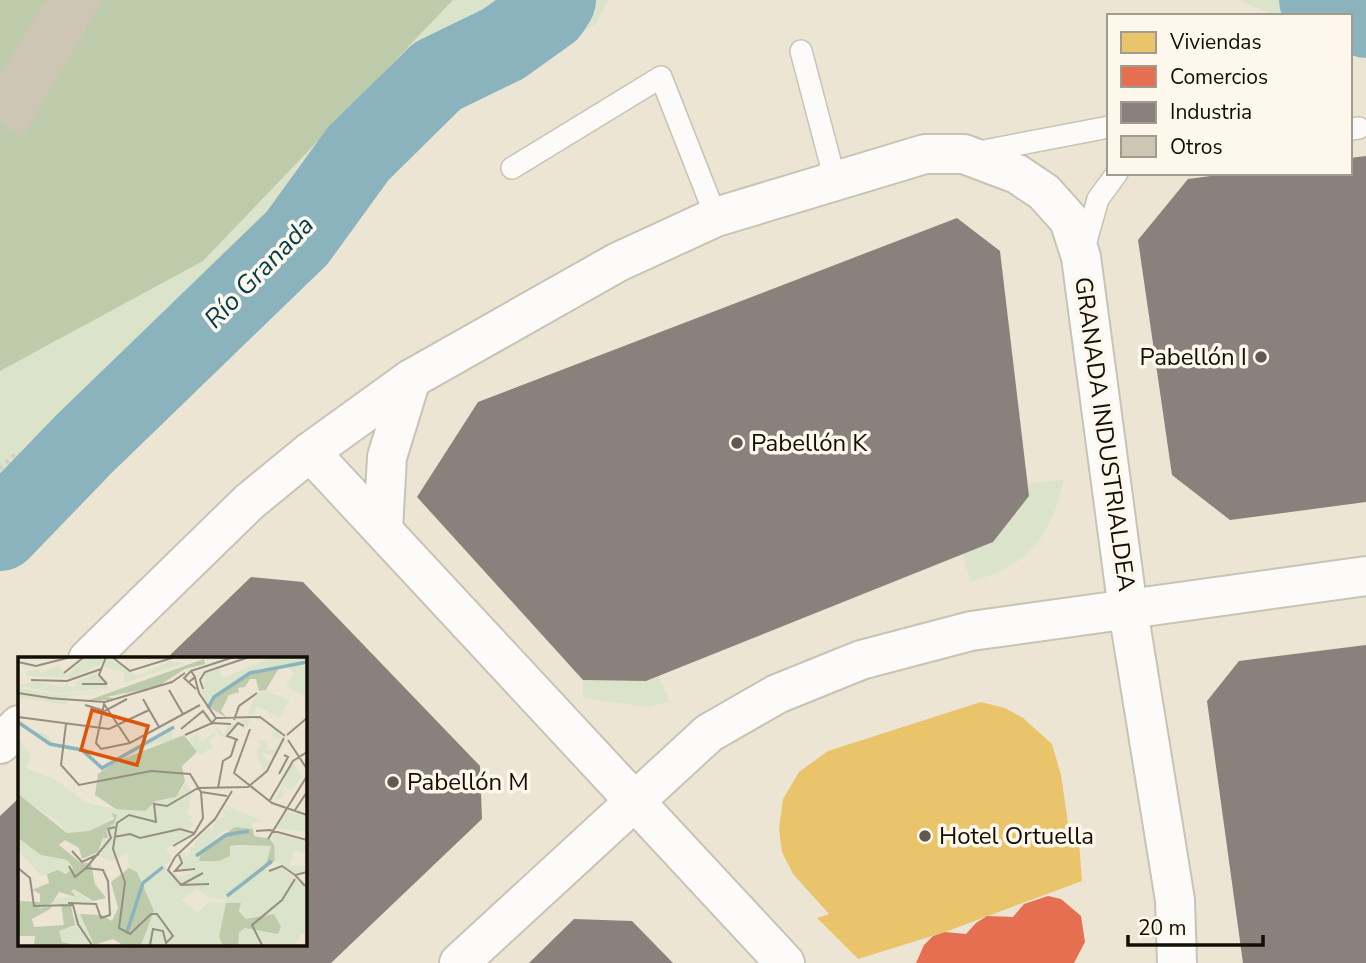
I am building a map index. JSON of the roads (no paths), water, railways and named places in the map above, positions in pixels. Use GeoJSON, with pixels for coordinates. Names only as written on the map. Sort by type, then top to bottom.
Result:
{"type":"FeatureCollection","features":[{"type":"Feature","properties":{"kind":"street","name":"GRANADA INDUSTRIALDEA"},"geometry":{"type":"LineString","coordinates":[[90,657],[249,502],[310,452],[411,379],[618,262],[716,217],[925,154],[964,154],[1017,174],[1044,192],[1069,220],[1081,257],[1128,610],[1175,900]]}},
{"type":"Feature","properties":{"kind":"street"},"geometry":{"type":"LineString","coordinates":[[383,529],[387,457],[411,379]]}},
{"type":"Feature","properties":{"kind":"street"},"geometry":{"type":"LineString","coordinates":[[310,452],[785,963]]}},
{"type":"Feature","properties":{"kind":"street","name":"GRANADA INDUSTRIALDEA"},"geometry":{"type":"LineString","coordinates":[[459,963],[709,733],[777,694],[861,660],[971,631],[1366,576]]}},
{"type":"Feature","properties":{"kind":"street"},"geometry":{"type":"LineString","coordinates":[[0,744],[18,726]]}},
{"type":"Feature","properties":{"kind":"street"},"geometry":{"type":"LineString","coordinates":[[1175,900],[1177,963]]}},
{"type":"Feature","properties":{"kind":"street"},"geometry":{"type":"LineString","coordinates":[[1175,900],[1198,963]]}},
{"type":"Feature","properties":{"kind":"lane"},"geometry":{"type":"LineString","coordinates":[[802,51],[835,180]]}},
{"type":"Feature","properties":{"kind":"lane"},"geometry":{"type":"LineString","coordinates":[[512,168],[661,77],[716,217]]}},
{"type":"Feature","properties":{"kind":"lane","name":"GRANADA INDUSTRIALDEA"},"geometry":{"type":"LineString","coordinates":[[964,154],[1107,127]]}},
{"type":"Feature","properties":{"kind":"lane","name":"GRANADA INDUSTRIALDEA"},"geometry":{"type":"LineString","coordinates":[[1081,257],[1098,199],[1116,175]]}},
{"type":"Feature","properties":{"kind":"waterway","name":"Río Granada"},"geometry":{"type":"LineString","coordinates":[[0,531],[84,444],[297,238],[358,154],[437,76],[503,44],[549,11],[556,0]]}},
{"type":"Feature","properties":{"kind":"waterway","name":"Río Granada"},"geometry":{"type":"LineString","coordinates":[[1319,0],[1366,18]]}},
{"type":"Feature","properties":{"kind":"place","name":"Pabellón I"},"geometry":{"type":"Point","coordinates":[1261,357]}},
{"type":"Feature","properties":{"kind":"place","name":"Pabellón K"},"geometry":{"type":"Point","coordinates":[737,443]}},
{"type":"Feature","properties":{"kind":"place","name":"Pabellón M"},"geometry":{"type":"Point","coordinates":[393,782]}},
{"type":"Feature","properties":{"kind":"place","name":"Hotel Ortuella"},"geometry":{"type":"Point","coordinates":[925,836]}}]}
